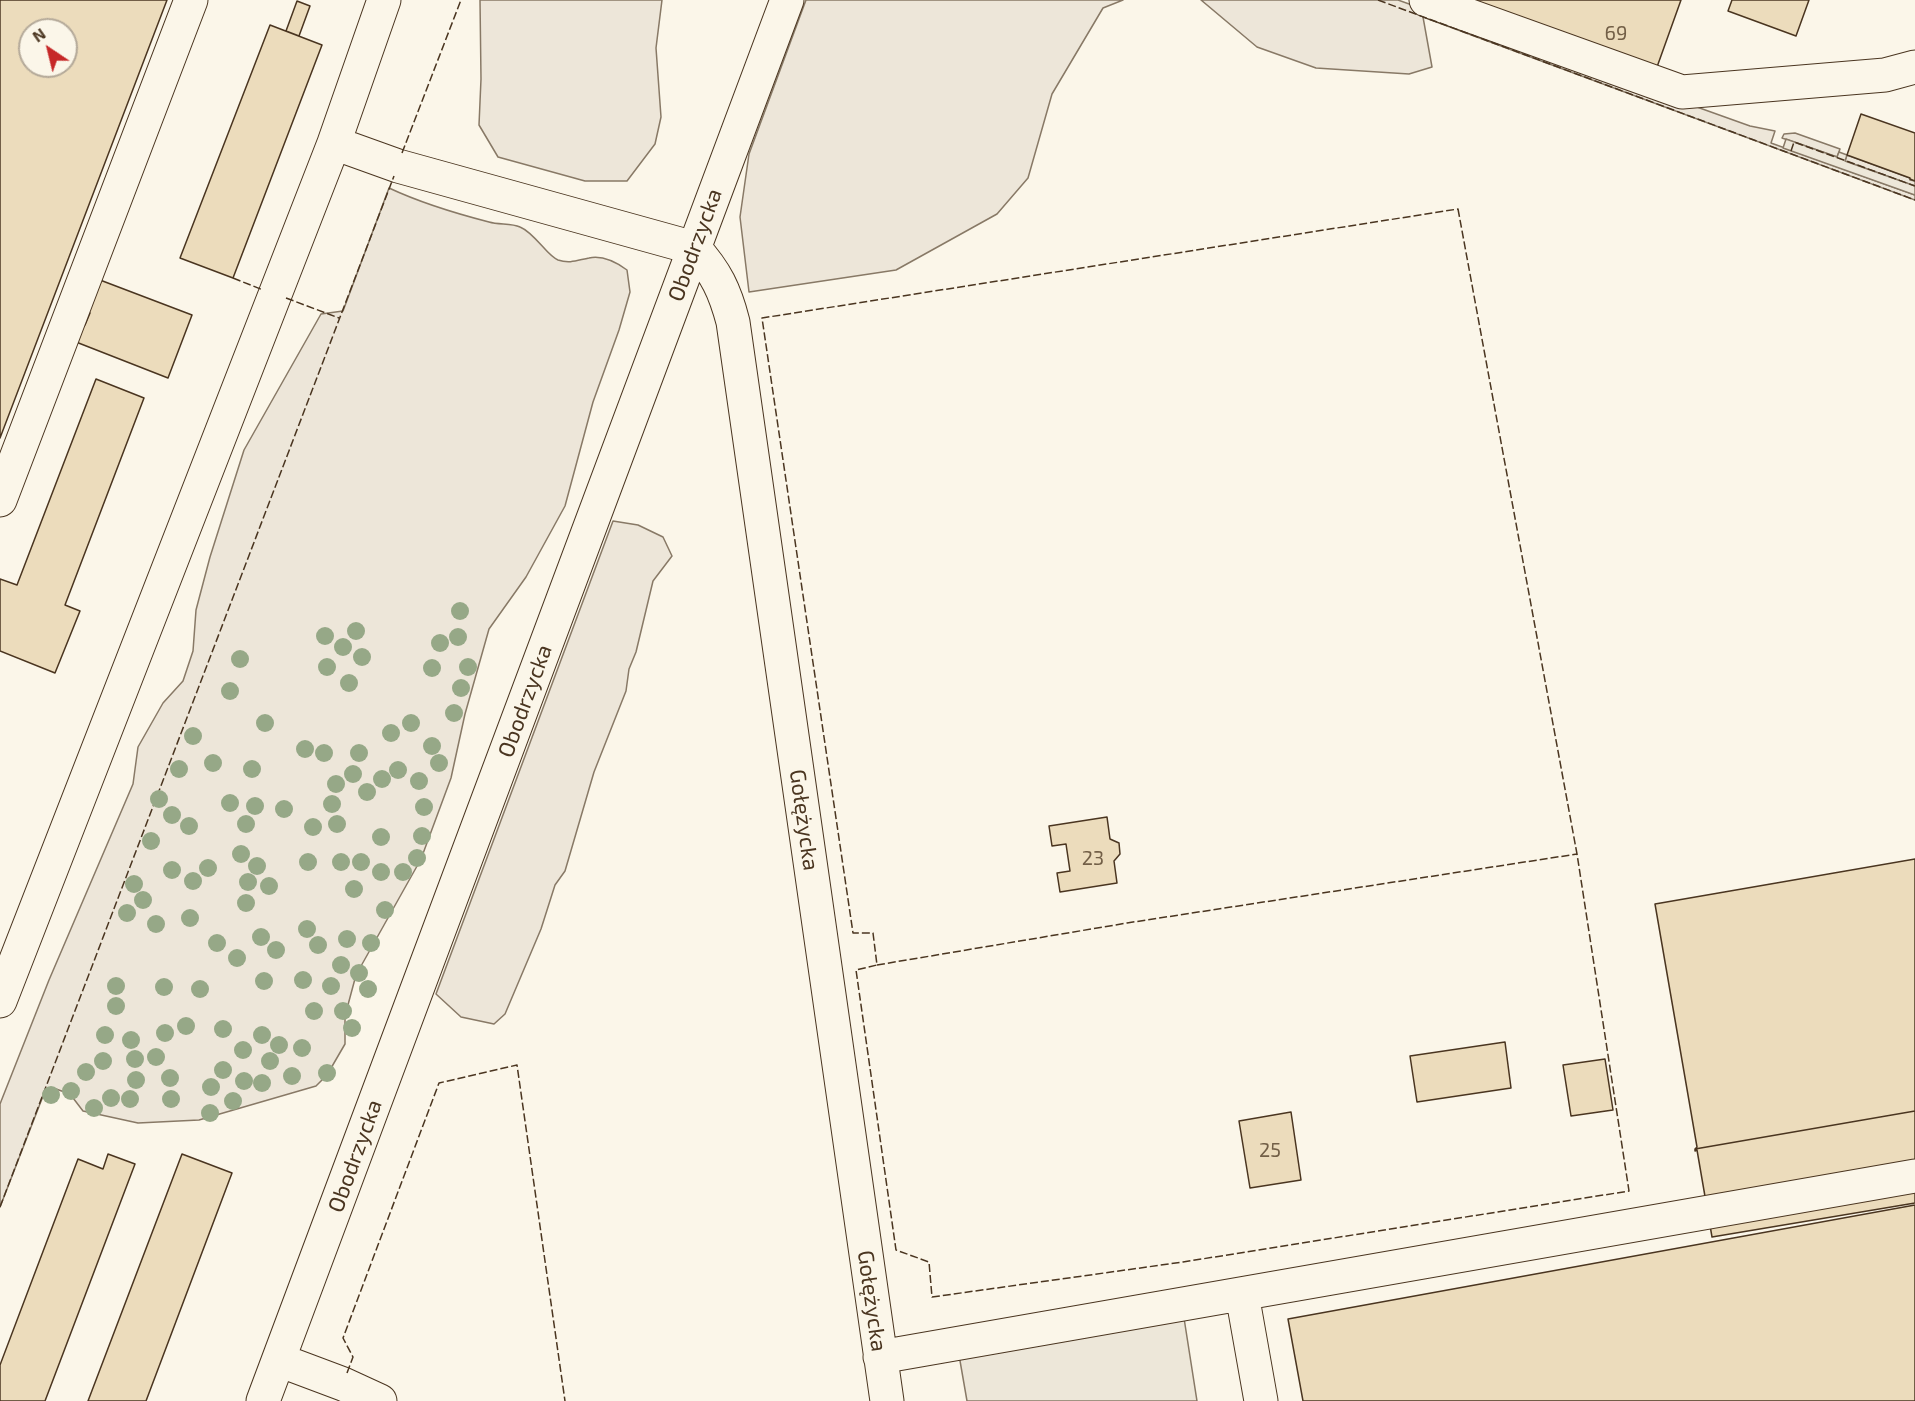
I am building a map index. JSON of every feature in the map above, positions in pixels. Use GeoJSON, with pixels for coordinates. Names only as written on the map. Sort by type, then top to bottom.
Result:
{"type":"FeatureCollection","features":[{"type":"Feature","properties":{"kind":"street"},"geometry":{"type":"LineString","coordinates":[[0,500],[191,0]]}},
{"type":"Feature","properties":{"kind":"street"},"geometry":{"type":"LineString","coordinates":[[2,989],[334,143],[384,0]]}},
{"type":"Feature","properties":{"kind":"street","name":"Obodrzycka"},"geometry":{"type":"LineString","coordinates":[[263,1401],[787,0]]}},
{"type":"Feature","properties":{"kind":"street"},"geometry":{"type":"LineString","coordinates":[[1426,0],[1682,92],[1885,75],[1915,68]]}},
{"type":"Feature","properties":{"kind":"street"},"geometry":{"type":"LineString","coordinates":[[334,143],[398,166],[694,248]]}},
{"type":"Feature","properties":{"kind":"street","name":"Gołężycka"},"geometry":{"type":"LineString","coordinates":[[694,248],[719,281],[728,301],[733,322],[887,1401]]}},
{"type":"Feature","properties":{"kind":"street"},"geometry":{"type":"LineString","coordinates":[[880,1357],[1915,1176]]}},
{"type":"Feature","properties":{"kind":"street"},"geometry":{"type":"LineString","coordinates":[[1242,1294],[1262,1401]]}},
{"type":"Feature","properties":{"kind":"street"},"geometry":{"type":"LineString","coordinates":[[279,1360],[343,1384],[380,1401]]}},
{"type":"Feature","properties":{"kind":"shaded area"},"geometry":{"type":"Polygon","coordinates":[[[480,0],[662,0],[656,48],[661,117],[655,144],[627,181],[585,181],[498,157],[479,125],[480,0]]]}},
{"type":"Feature","properties":{"kind":"shaded area"},"geometry":{"type":"Polygon","coordinates":[[[806,0],[1123,0],[1103,8],[1052,94],[1028,178],[997,214],[896,270],[749,292],[740,217],[749,154],[806,0]]]}},
{"type":"Feature","properties":{"kind":"shaded area"},"geometry":{"type":"Polygon","coordinates":[[[1201,0],[1398,0],[1750,126],[1775,131],[1771,143],[1915,195],[1915,200],[1423,17],[1432,67],[1409,74],[1316,68],[1257,47],[1201,0]]]}},
{"type":"Feature","properties":{"kind":"shaded area"},"geometry":{"type":"Polygon","coordinates":[[[1795,133],[1840,149],[1837,157],[1782,138],[1784,134],[1795,133]]]}},
{"type":"Feature","properties":{"kind":"shaded area"},"geometry":{"type":"Polygon","coordinates":[[[1786,139],[1837,157],[1839,152],[1847,155],[1845,161],[1915,186],[1915,195],[1783,148],[1786,139]]]}},
{"type":"Feature","properties":{"kind":"shaded area"},"geometry":{"type":"Polygon","coordinates":[[[1847,155],[1910,178],[1915,181],[1915,186],[1845,161],[1847,155]]]}},
{"type":"Feature","properties":{"kind":"shaded area"},"geometry":{"type":"Polygon","coordinates":[[[389,188],[450,211],[493,223],[520,227],[531,234],[558,260],[570,262],[599,257],[627,270],[630,292],[593,402],[565,506],[526,577],[489,629],[465,714],[451,778],[421,859],[356,975],[345,1016],[345,1044],[327,1075],[316,1086],[199,1120],[138,1123],[83,1111],[70,1094],[56,1089],[45,1091],[0,1207],[0,1104],[49,980],[133,784],[138,747],[163,703],[183,681],[193,651],[196,610],[210,557],[244,450],[321,314],[343,311],[389,188]]]}},
{"type":"Feature","properties":{"kind":"shaded area"},"geometry":{"type":"Polygon","coordinates":[[[613,521],[638,525],[663,537],[672,556],[653,581],[636,652],[629,669],[626,691],[594,772],[565,871],[555,885],[541,929],[505,1014],[494,1024],[461,1017],[436,994],[613,521]]]}},
{"type":"Feature","properties":{"kind":"shaded area"},"geometry":{"type":"Polygon","coordinates":[[[1184,1318],[1197,1401],[967,1401],[959,1355],[1184,1318]]]}},
{"type":"Feature","properties":{"kind":"building"},"geometry":{"type":"Polygon","coordinates":[[[0,0],[167,0],[0,438],[0,0]]]}},
{"type":"Feature","properties":{"kind":"building"},"geometry":{"type":"Polygon","coordinates":[[[1470,0],[1681,0],[1657,67],[1470,0]]]}},
{"type":"Feature","properties":{"kind":"building"},"geometry":{"type":"Polygon","coordinates":[[[1732,0],[1809,0],[1796,36],[1728,11],[1732,0]]]}},
{"type":"Feature","properties":{"kind":"building"},"geometry":{"type":"Polygon","coordinates":[[[297,1],[310,6],[299,36],[286,31],[297,1]]]}},
{"type":"Feature","properties":{"kind":"building"},"geometry":{"type":"Polygon","coordinates":[[[270,25],[322,45],[233,278],[180,258],[270,25]]]}},
{"type":"Feature","properties":{"kind":"building"},"geometry":{"type":"Polygon","coordinates":[[[1861,114],[1915,133],[1915,181],[1847,155],[1861,114]]]}},
{"type":"Feature","properties":{"kind":"building"},"geometry":{"type":"Polygon","coordinates":[[[100,280],[192,315],[168,378],[76,342],[82,324],[85,325],[90,313],[87,312],[100,280]]]}},
{"type":"Feature","properties":{"kind":"building"},"geometry":{"type":"Polygon","coordinates":[[[96,379],[144,398],[65,605],[80,611],[55,673],[0,651],[0,579],[17,585],[96,379]]]}},
{"type":"Feature","properties":{"kind":"building"},"geometry":{"type":"Polygon","coordinates":[[[1107,817],[1110,839],[1119,843],[1120,854],[1114,861],[1117,883],[1060,892],[1057,873],[1070,871],[1066,844],[1052,846],[1049,826],[1107,817]]]}},
{"type":"Feature","properties":{"kind":"building"},"geometry":{"type":"Polygon","coordinates":[[[1915,859],[1915,1111],[1695,1149],[1697,1147],[1655,904],[1915,859]]]}},
{"type":"Feature","properties":{"kind":"building"},"geometry":{"type":"Polygon","coordinates":[[[1505,1042],[1511,1088],[1417,1102],[1410,1056],[1505,1042]]]}},
{"type":"Feature","properties":{"kind":"building"},"geometry":{"type":"Polygon","coordinates":[[[1605,1059],[1613,1110],[1571,1116],[1563,1065],[1605,1059]]]}},
{"type":"Feature","properties":{"kind":"building"},"geometry":{"type":"Polygon","coordinates":[[[1915,1111],[1915,1203],[1712,1237],[1695,1149],[1915,1111]]]}},
{"type":"Feature","properties":{"kind":"building"},"geometry":{"type":"Polygon","coordinates":[[[1291,1112],[1301,1180],[1250,1188],[1239,1121],[1291,1112]]]}},
{"type":"Feature","properties":{"kind":"building"},"geometry":{"type":"Polygon","coordinates":[[[108,1154],[135,1164],[45,1401],[0,1401],[0,1365],[78,1159],[103,1169],[108,1154]]]}},
{"type":"Feature","properties":{"kind":"building"},"geometry":{"type":"Polygon","coordinates":[[[182,1154],[232,1173],[146,1401],[88,1401],[182,1154]]]}},
{"type":"Feature","properties":{"kind":"building"},"geometry":{"type":"Polygon","coordinates":[[[1915,1205],[1915,1401],[1303,1401],[1288,1319],[1915,1205]]]}},
{"type":"Feature","properties":{"kind":"fence"},"geometry":{"type":"LineString","coordinates":[[402,153],[461,0]]}},
{"type":"Feature","properties":{"kind":"fence"},"geometry":{"type":"LineString","coordinates":[[1378,0],[1915,200]]}},
{"type":"Feature","properties":{"kind":"fence"},"geometry":{"type":"LineString","coordinates":[[1791,151],[1794,142],[1915,186]]}},
{"type":"Feature","properties":{"kind":"fence"},"geometry":{"type":"LineString","coordinates":[[0,1207],[394,176]]}},
{"type":"Feature","properties":{"kind":"fence"},"geometry":{"type":"LineString","coordinates":[[1458,209],[1577,854],[1629,1191],[1183,1262],[932,1297],[929,1262],[896,1250],[856,970],[877,965],[873,933],[853,933],[762,318],[1458,209]]}},
{"type":"Feature","properties":{"kind":"fence"},"geometry":{"type":"LineString","coordinates":[[233,278],[263,290]]}},
{"type":"Feature","properties":{"kind":"fence"},"geometry":{"type":"LineString","coordinates":[[286,298],[339,318]]}},
{"type":"Feature","properties":{"kind":"fence"},"geometry":{"type":"LineString","coordinates":[[877,965],[1127,923],[1577,854]]}},
{"type":"Feature","properties":{"kind":"fence"},"geometry":{"type":"LineString","coordinates":[[347,1373],[353,1357],[343,1338],[439,1083],[517,1065],[565,1401]]}}]}
